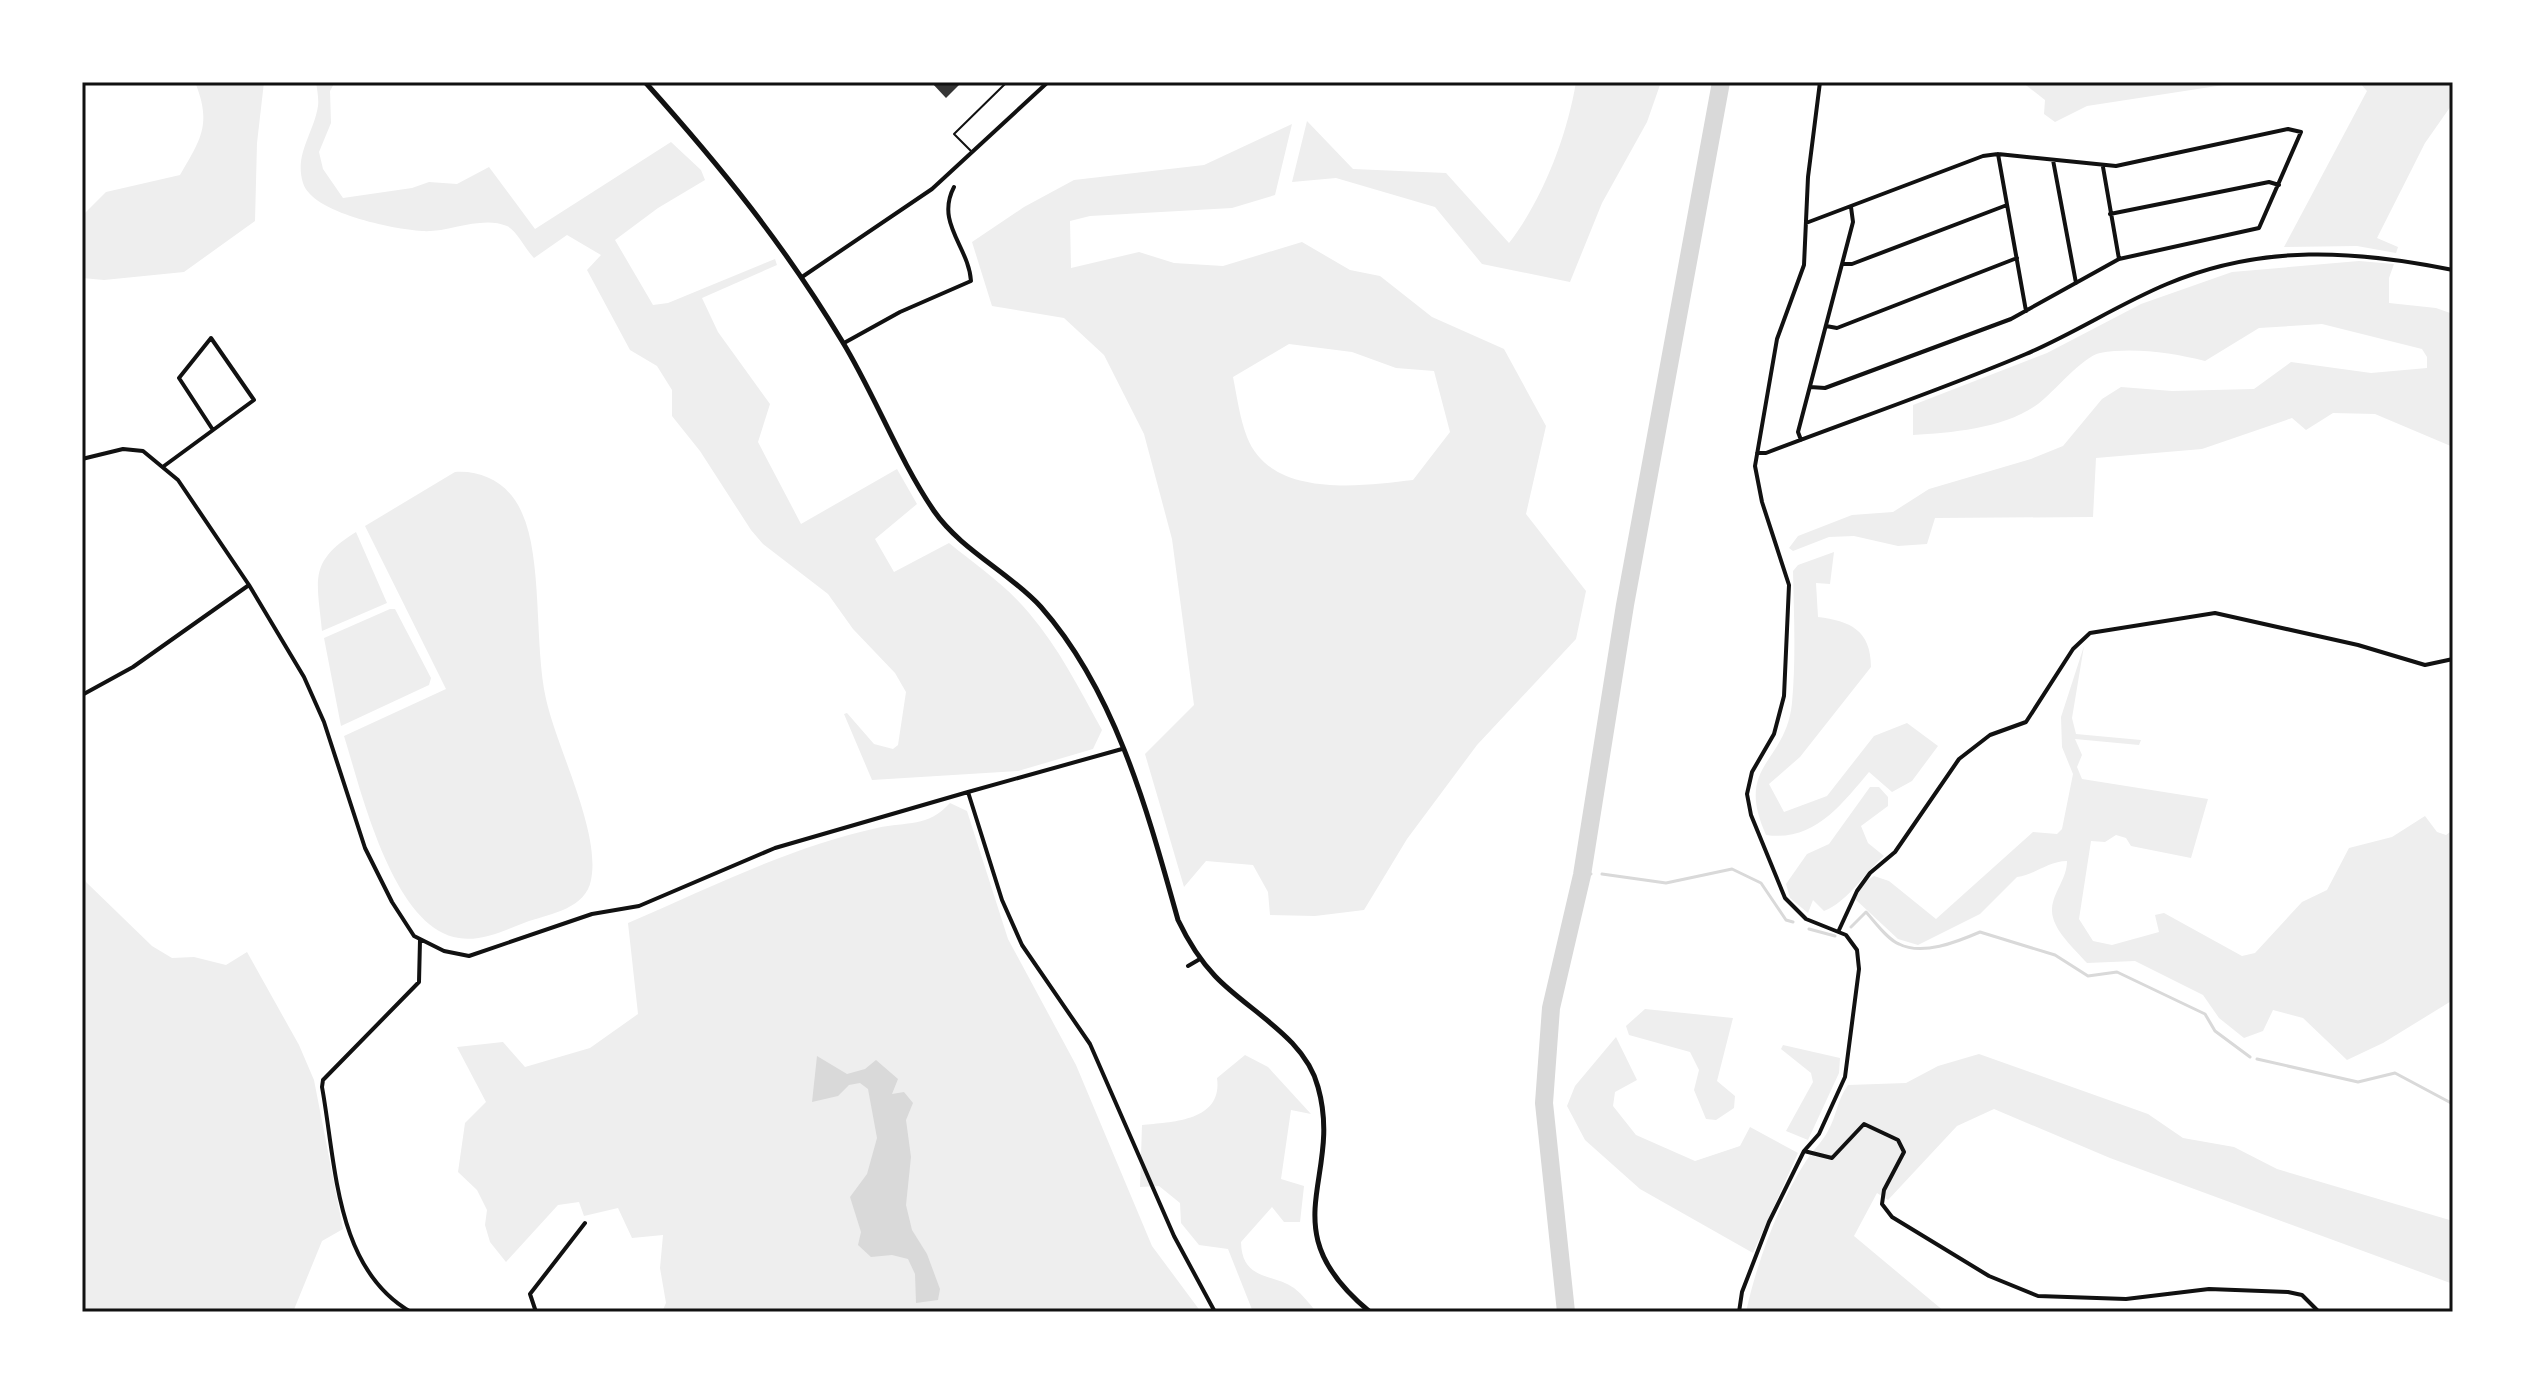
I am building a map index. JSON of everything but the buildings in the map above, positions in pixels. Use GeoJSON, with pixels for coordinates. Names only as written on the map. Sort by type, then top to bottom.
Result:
{"type":"FeatureCollection","features":[{"type":"Feature","properties":{"kind":"street"},"geometry":{"type":"LineString","coordinates":[[645,82],[733,181],[802,277],[844,343],[933,509],[953,532],[1020,586],[1052,620],[1090,677],[1122,749],[1178,920],[1200,959],[1293,1046],[1314,1075],[1324,1121],[1314,1204],[1315,1230],[1335,1275],[1370,1312]]}},
{"type":"Feature","properties":{"kind":"street"},"geometry":{"type":"LineString","coordinates":[[802,277],[897,215],[973,153],[1048,82]]}},
{"type":"Feature","properties":{"kind":"street"},"geometry":{"type":"LineString","coordinates":[[1739,1312],[1742,1292],[1769,1222],[1804,1151],[1819,1134],[1845,1077],[1859,957],[1852,942],[1839,930],[1806,919],[1785,898],[1748,803],[1752,772],[1774,734],[1782,712],[1790,600],[1787,573],[1758,486],[1757,453],[1777,339],[1802,277],[1820,82]]}},
{"type":"Feature","properties":{"kind":"street"},"geometry":{"type":"LineString","coordinates":[[1805,223],[1983,156],[1998,154],[2103,167],[2299,129],[2297,143],[2263,223],[2250,232],[2119,259],[2026,311],[1825,388],[1810,387]]}},
{"type":"Feature","properties":{"kind":"street"},"geometry":{"type":"LineString","coordinates":[[1998,154],[2026,311]]}},
{"type":"Feature","properties":{"kind":"street"},"geometry":{"type":"LineString","coordinates":[[2053,160],[2076,283]]}},
{"type":"Feature","properties":{"kind":"street"},"geometry":{"type":"LineString","coordinates":[[2103,167],[2119,259]]}},
{"type":"Feature","properties":{"kind":"street"},"geometry":{"type":"LineString","coordinates":[[2110,214],[2269,182],[2279,185]]}},
{"type":"Feature","properties":{"kind":"street"},"geometry":{"type":"LineString","coordinates":[[844,343],[900,312],[971,281],[949,223],[949,203],[954,187]]}},
{"type":"Feature","properties":{"kind":"street"},"geometry":{"type":"LineString","coordinates":[[1842,264],[1852,264],[2007,205]]}},
{"type":"Feature","properties":{"kind":"street"},"geometry":{"type":"LineString","coordinates":[[1801,440],[1798,432],[1853,222],[1851,207]]}},
{"type":"Feature","properties":{"kind":"street"},"geometry":{"type":"LineString","coordinates":[[1757,453],[1801,440],[2027,353],[2167,284],[2230,263],[2263,257],[2363,254],[2453,270]]}},
{"type":"Feature","properties":{"kind":"street"},"geometry":{"type":"LineString","coordinates":[[1826,326],[1837,328],[2017,258]]}},
{"type":"Feature","properties":{"kind":"street"},"geometry":{"type":"LineString","coordinates":[[164,466],[254,400],[211,338],[179,378],[213,430]]}},
{"type":"Feature","properties":{"kind":"street"},"geometry":{"type":"LineString","coordinates":[[82,459],[134,449],[164,466],[249,585],[314,698],[378,875],[410,931],[420,940],[453,955],[479,954],[592,914],[665,898],[775,848],[1122,749]]}},
{"type":"Feature","properties":{"kind":"street"},"geometry":{"type":"LineString","coordinates":[[82,695],[133,667],[249,585]]}},
{"type":"Feature","properties":{"kind":"street"},"geometry":{"type":"LineString","coordinates":[[1839,930],[1857,891],[1870,873],[1895,852],[1959,759],[1981,741],[2026,722],[2073,649],[2090,633],[2215,613],[2358,645],[2425,665],[2453,659]]}},
{"type":"Feature","properties":{"kind":"street"},"geometry":{"type":"LineString","coordinates":[[968,792],[1002,900],[1022,945],[1090,1044],[1174,1236],[1215,1312]]}},
{"type":"Feature","properties":{"kind":"street"},"geometry":{"type":"LineString","coordinates":[[411,1312],[379,1287],[347,1229],[322,1087],[323,1080],[419,982],[420,940]]}},
{"type":"Feature","properties":{"kind":"street"},"geometry":{"type":"LineString","coordinates":[[1188,966],[1200,959]]}},
{"type":"Feature","properties":{"kind":"street"},"geometry":{"type":"LineString","coordinates":[[1804,1151],[1832,1158],[1864,1124],[1898,1140],[1904,1152],[1884,1190],[1882,1204],[1892,1217],[2010,1287],[2046,1297],[2126,1299],[2209,1289],[2288,1292],[2302,1295],[2319,1312]]}},
{"type":"Feature","properties":{"kind":"street"},"geometry":{"type":"LineString","coordinates":[[536,1312],[530,1294],[585,1223]]}},
{"type":"Feature","properties":{"kind":"lane"},"geometry":{"type":"LineString","coordinates":[[973,153],[954,134],[1007,82]]}},
{"type":"Feature","properties":{"kind":"shaded area"},"geometry":{"type":"Polygon","coordinates":[[[195,82],[264,82],[257,143],[255,221],[184,272],[104,280],[82,278],[82,216],[106,192],[180,175],[202,131],[203,109],[195,82]]]}},
{"type":"Feature","properties":{"kind":"shaded area"},"geometry":{"type":"Polygon","coordinates":[[[316,82],[335,82],[330,91],[331,123],[319,152],[323,169],[343,198],[412,188],[429,182],[457,184],[489,167],[535,229],[671,142],[701,170],[705,180],[658,208],[615,240],[653,305],[668,303],[775,259],[777,265],[702,298],[718,332],[770,404],[758,442],[801,524],[897,469],[917,504],[875,539],[894,572],[949,543],[1001,585],[1040,626],[1077,685],[1102,730],[1093,749],[1018,771],[872,780],[844,714],[847,713],[874,744],[893,749],[898,745],[906,692],[895,673],[853,629],[828,594],[763,544],[751,530],[700,451],[672,416],[672,390],[657,366],[630,350],[587,270],[601,255],[567,235],[534,258],[511,228],[497,223],[476,223],[432,231],[409,230],[355,218],[321,203],[310,194],[301,172],[303,153],[318,106],[316,82]]]}},
{"type":"Feature","properties":{"kind":"shaded area"},"geometry":{"type":"Polygon","coordinates":[[[1576,82],[1661,82],[1647,122],[1602,203],[1570,282],[1482,264],[1435,207],[1336,178],[1292,182],[1307,121],[1353,169],[1446,173],[1509,243],[1533,207],[1552,166],[1567,124],[1576,82]]]}},
{"type":"Feature","properties":{"kind":"shaded area"},"geometry":{"type":"Polygon","coordinates":[[[2022,82],[2243,82],[2087,106],[2055,122],[2044,114],[2045,100],[2022,82]]]}},
{"type":"Feature","properties":{"kind":"shaded area"},"geometry":{"type":"Polygon","coordinates":[[[2359,82],[2453,82],[2453,103],[2425,143],[2377,238],[2398,247],[2396,253],[2357,246],[2284,247],[2367,91],[2359,82]]]}},
{"type":"Feature","properties":{"kind":"shaded area"},"geometry":{"type":"Polygon","coordinates":[[[1292,124],[1275,195],[1232,208],[1090,216],[1070,221],[1071,268],[1139,252],[1174,263],[1223,266],[1302,242],[1350,270],[1380,276],[1432,317],[1504,349],[1546,426],[1526,514],[1586,591],[1576,639],[1477,745],[1407,839],[1364,910],[1315,916],[1270,915],[1268,892],[1253,865],[1206,861],[1184,887],[1145,754],[1194,705],[1172,539],[1144,434],[1104,355],[1064,318],[992,306],[972,242],[1024,207],[1074,180],[1204,165],[1292,124]],[[1289,344],[1233,377],[1247,437],[1259,457],[1276,471],[1297,479],[1344,485],[1413,480],[1450,432],[1434,371],[1396,368],[1352,352],[1289,344]]]}},
{"type":"Feature","properties":{"kind":"shaded area"},"geometry":{"type":"Polygon","coordinates":[[[2359,261],[2394,264],[2389,278],[2389,303],[2436,308],[2453,314],[2453,447],[2375,414],[2333,413],[2306,430],[2292,418],[2202,449],[2096,458],[2093,517],[1935,518],[1927,544],[1898,546],[1854,536],[1829,537],[1793,551],[1789,548],[1798,536],[1852,515],[1893,512],[1929,489],[2031,459],[2063,446],[2102,399],[2121,387],[2172,391],[2254,389],[2291,362],[2371,373],[2427,368],[2427,357],[2422,349],[2322,324],[2259,328],[2205,361],[2153,352],[2100,353],[2077,368],[2038,404],[2010,419],[1961,431],[1913,435],[1913,405],[2047,353],[2141,304],[2232,272],[2359,261]]]}},
{"type":"Feature","properties":{"kind":"shaded area"},"geometry":{"type":"Polygon","coordinates":[[[455,472],[486,477],[503,487],[517,503],[529,532],[546,699],[584,815],[592,860],[588,890],[575,903],[494,934],[468,939],[436,929],[416,910],[398,884],[370,821],[344,736],[446,689],[365,526],[455,472]]]}},
{"type":"Feature","properties":{"kind":"shaded area"},"geometry":{"type":"Polygon","coordinates":[[[356,532],[387,603],[322,631],[319,573],[330,553],[356,532]]]}},
{"type":"Feature","properties":{"kind":"shaded area"},"geometry":{"type":"Polygon","coordinates":[[[1834,552],[1830,584],[1816,583],[1818,617],[1840,621],[1863,636],[1871,667],[1800,757],[1769,784],[1784,812],[1827,796],[1874,736],[1907,723],[1938,746],[1912,781],[1892,792],[1869,772],[1837,808],[1812,827],[1783,836],[1766,835],[1756,793],[1759,778],[1788,723],[1792,703],[1793,571],[1798,565],[1834,552]]]}},
{"type":"Feature","properties":{"kind":"shaded area"},"geometry":{"type":"Polygon","coordinates":[[[395,609],[431,678],[429,685],[341,726],[324,638],[395,609]]]}},
{"type":"Feature","properties":{"kind":"shaded area"},"geometry":{"type":"Polygon","coordinates":[[[2084,646],[2072,718],[2076,734],[2141,740],[2139,745],[2075,739],[2082,755],[2077,767],[2082,779],[2208,799],[2191,858],[2131,846],[2126,838],[2116,835],[2105,842],[2091,841],[2079,919],[2093,941],[2112,945],[2159,932],[2155,915],[2164,913],[2242,956],[2255,953],[2302,902],[2327,890],[2349,848],[2392,837],[2425,816],[2437,832],[2446,835],[2453,830],[2453,1000],[2383,1043],[2347,1060],[2303,1018],[2273,1010],[2263,1031],[2244,1038],[2219,1018],[2203,995],[2135,961],[2087,963],[2065,938],[2053,916],[2053,903],[2067,861],[2017,877],[1980,914],[1918,945],[1898,939],[1855,899],[1866,881],[1874,876],[1889,881],[1936,919],[2033,832],[2057,834],[2062,829],[2073,774],[2062,747],[2061,717],[2084,646]]]}},
{"type":"Feature","properties":{"kind":"shaded area"},"geometry":{"type":"Polygon","coordinates":[[[1870,787],[1879,787],[1888,797],[1888,806],[1861,826],[1868,843],[1884,856],[1841,901],[1824,911],[1813,900],[1808,913],[1790,898],[1786,884],[1807,854],[1829,844],[1870,787]]]}},
{"type":"Feature","properties":{"kind":"shaded area"},"geometry":{"type":"Polygon","coordinates":[[[950,803],[967,811],[1008,939],[1076,1065],[1152,1246],[1201,1312],[662,1312],[666,1303],[660,1268],[663,1235],[632,1238],[618,1208],[584,1216],[579,1202],[558,1205],[506,1262],[490,1242],[485,1225],[487,1210],[477,1190],[458,1172],[465,1123],[486,1102],[457,1047],[503,1042],[525,1067],[590,1048],[638,1014],[628,923],[782,857],[845,836],[925,820],[950,803]]]}},
{"type":"Feature","properties":{"kind":"shaded area"},"geometry":{"type":"Polygon","coordinates":[[[82,873],[86,882],[152,946],[172,958],[194,957],[226,965],[247,952],[299,1045],[314,1080],[343,1229],[322,1241],[293,1312],[82,1312],[82,873]]]}},
{"type":"Feature","properties":{"kind":"shaded area"},"geometry":{"type":"Polygon","coordinates":[[[1645,1009],[1733,1018],[1717,1081],[1735,1096],[1734,1108],[1716,1120],[1706,1119],[1694,1090],[1699,1070],[1690,1052],[1629,1035],[1626,1026],[1645,1009]]]}},
{"type":"Feature","properties":{"kind":"shaded area"},"geometry":{"type":"Polygon","coordinates":[[[1616,1037],[1637,1080],[1615,1092],[1613,1106],[1636,1135],[1695,1161],[1740,1146],[1750,1127],[1798,1153],[1753,1253],[1640,1189],[1585,1140],[1567,1106],[1575,1086],[1616,1037]]]}},
{"type":"Feature","properties":{"kind":"shaded area"},"geometry":{"type":"Polygon","coordinates":[[[1783,1045],[1840,1058],[1839,1073],[1808,1140],[1786,1131],[1813,1082],[1811,1073],[1781,1049],[1783,1045]]]}},
{"type":"Feature","properties":{"kind":"shaded area"},"geometry":{"type":"Polygon","coordinates":[[[1979,1054],[2148,1114],[2183,1138],[2234,1147],[2277,1169],[2453,1221],[2453,1284],[2110,1158],[1994,1109],[1957,1126],[1888,1200],[1877,1193],[1854,1236],[1945,1312],[1746,1312],[1762,1254],[1778,1214],[1796,1178],[1828,1131],[1848,1085],[1906,1083],[1938,1066],[1979,1054]]]}},
{"type":"Feature","properties":{"kind":"shaded area"},"geometry":{"type":"Polygon","coordinates":[[[1245,1055],[1268,1067],[1311,1114],[1291,1110],[1281,1179],[1304,1186],[1300,1222],[1284,1222],[1272,1207],[1241,1242],[1243,1255],[1252,1270],[1294,1288],[1316,1312],[1253,1312],[1228,1249],[1199,1245],[1181,1223],[1180,1203],[1159,1186],[1140,1187],[1142,1125],[1181,1120],[1204,1111],[1217,1092],[1217,1078],[1245,1055]]]}},
{"type":"Feature","properties":{"kind":"shaded area"},"geometry":{"type":"Polygon","coordinates":[[[817,1056],[847,1074],[865,1069],[876,1060],[898,1079],[892,1094],[904,1092],[913,1103],[906,1120],[911,1157],[906,1205],[912,1230],[927,1254],[940,1289],[938,1300],[916,1303],[915,1274],[908,1259],[892,1255],[871,1257],[858,1245],[861,1232],[850,1197],[867,1174],[877,1138],[868,1089],[860,1083],[849,1085],[838,1096],[812,1102],[817,1056]]]}},
{"type":"Feature","properties":{"kind":"waterway"},"geometry":{"type":"LineString","coordinates":[[1566,1312],[1544,1103],[1551,1008],[1582,875],[1625,605],[1721,82]]}},
{"type":"Feature","properties":{"kind":"waterway"},"geometry":{"type":"LineString","coordinates":[[1602,874],[1666,883],[1732,869],[1761,883],[1786,920],[1793,922]]}},
{"type":"Feature","properties":{"kind":"waterway"},"geometry":{"type":"LineString","coordinates":[[1582,875],[1591,874]]}},
{"type":"Feature","properties":{"kind":"waterway"},"geometry":{"type":"LineString","coordinates":[[1851,927],[1866,912],[1890,938],[1908,947],[1940,946],[1980,932],[2055,955],[2088,976],[2117,972],[2205,1014],[2215,1031],[2250,1057]]}},
{"type":"Feature","properties":{"kind":"waterway"},"geometry":{"type":"LineString","coordinates":[[1809,929],[1835,936]]}},
{"type":"Feature","properties":{"kind":"waterway"},"geometry":{"type":"LineString","coordinates":[[2257,1059],[2358,1082],[2395,1073],[2453,1104]]}}]}
